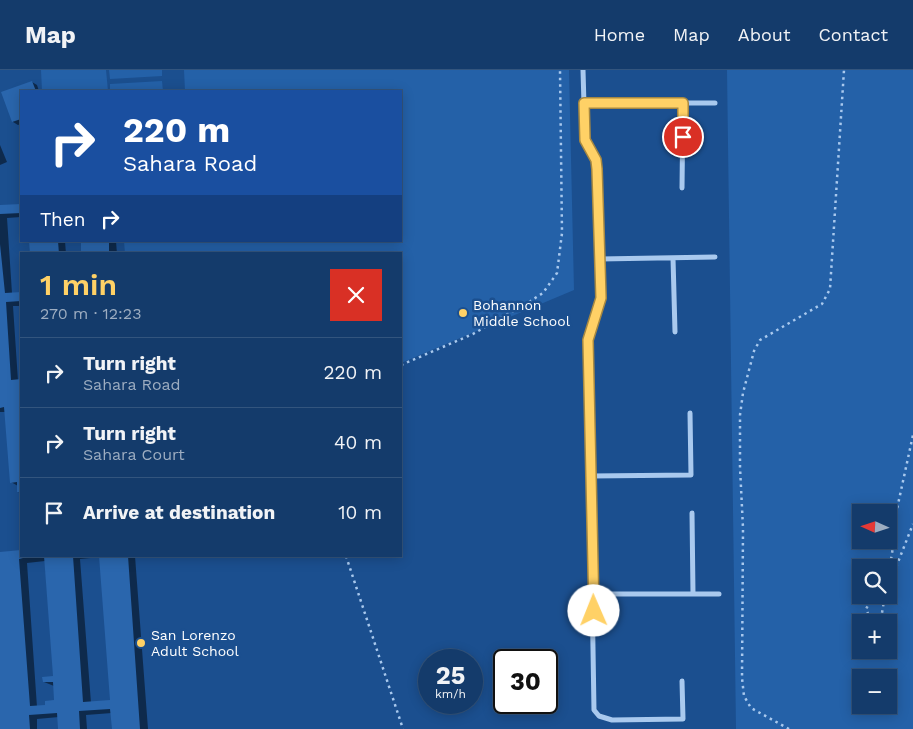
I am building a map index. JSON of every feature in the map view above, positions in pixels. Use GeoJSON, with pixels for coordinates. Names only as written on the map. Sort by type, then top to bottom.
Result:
{"type":"FeatureCollection","features":[{"type":"Feature","properties":{"kind":"street"},"geometry":{"type":"LineString","coordinates":[[583,70],[585,140],[596,160],[597,169],[601,298],[588,340],[594,594],[594,710],[599,716],[612,720],[683,719],[682,681]]}},
{"type":"Feature","properties":{"kind":"street"},"geometry":{"type":"LineString","coordinates":[[584,103],[715,103]]}},
{"type":"Feature","properties":{"kind":"street"},"geometry":{"type":"LineString","coordinates":[[682,188],[683,103]]}},
{"type":"Feature","properties":{"kind":"street"},"geometry":{"type":"LineString","coordinates":[[600,259],[715,257]]}},
{"type":"Feature","properties":{"kind":"street"},"geometry":{"type":"LineString","coordinates":[[673,258],[675,332]]}},
{"type":"Feature","properties":{"kind":"street"},"geometry":{"type":"LineString","coordinates":[[591,476],[691,475],[690,413]]}},
{"type":"Feature","properties":{"kind":"street"},"geometry":{"type":"LineString","coordinates":[[692,513],[693,594]]}},
{"type":"Feature","properties":{"kind":"street"},"geometry":{"type":"LineString","coordinates":[[594,594],[719,594]]}},
{"type":"Feature","properties":{"kind":"path"},"geometry":{"type":"LineString","coordinates":[[402,365],[473,334],[529,302],[543,292],[557,273],[562,233],[560,70]]}},
{"type":"Feature","properties":{"kind":"path"},"geometry":{"type":"LineString","coordinates":[[790,729],[751,708],[744,696],[740,414],[754,351],[760,340],[822,304],[830,289],[840,168],[844,70]]}},
{"type":"Feature","properties":{"kind":"path"},"geometry":{"type":"LineString","coordinates":[[891,559],[893,547],[892,532],[913,435]]}},
{"type":"Feature","properties":{"kind":"path"},"geometry":{"type":"LineString","coordinates":[[897,565],[913,524]]}},
{"type":"Feature","properties":{"kind":"path"},"geometry":{"type":"LineString","coordinates":[[346,557],[403,729]]}},
{"type":"Feature","properties":{"kind":"path"},"geometry":{"type":"LineString","coordinates":[[869,604],[866,609],[869,616],[874,618],[879,617],[882,613],[884,604]]}},
{"type":"Feature","properties":{"kind":"shaded area"},"geometry":{"type":"Polygon","coordinates":[[[41,70],[106,70],[108,90],[42,90],[41,70]]]}},
{"type":"Feature","properties":{"kind":"shaded area"},"geometry":{"type":"Polygon","coordinates":[[[109,70],[162,70],[162,76],[110,79],[109,70]]]}},
{"type":"Feature","properties":{"kind":"shaded area","name":"Bohannon Middle School"},"geometry":{"type":"Polygon","coordinates":[[[184,70],[569,70],[574,290],[402,363],[402,252],[125,252],[124,242],[402,242],[402,90],[185,90],[184,70]]]}},
{"type":"Feature","properties":{"kind":"shaded area"},"geometry":{"type":"Polygon","coordinates":[[[727,70],[913,70],[913,729],[736,729],[727,70]]]}},
{"type":"Feature","properties":{"kind":"shaded area"},"geometry":{"type":"Polygon","coordinates":[[[162,81],[163,90],[110,90],[110,84],[162,81]]]}},
{"type":"Feature","properties":{"kind":"building"},"geometry":{"type":"Polygon","coordinates":[[[32,81],[36,90],[20,90],[20,119],[12,122],[1,92],[32,81]]]}},
{"type":"Feature","properties":{"kind":"building"},"geometry":{"type":"Polygon","coordinates":[[[20,204],[20,213],[0,214],[0,205],[20,204]]]}},
{"type":"Feature","properties":{"kind":"building"},"geometry":{"type":"Polygon","coordinates":[[[29,242],[58,242],[59,252],[30,252],[29,242]]]}},
{"type":"Feature","properties":{"kind":"building"},"geometry":{"type":"Polygon","coordinates":[[[81,242],[109,242],[109,252],[81,252],[81,242]]]}},
{"type":"Feature","properties":{"kind":"building"},"geometry":{"type":"Polygon","coordinates":[[[0,244],[5,293],[20,292],[20,301],[6,302],[11,380],[20,379],[20,492],[17,492],[17,482],[10,483],[4,407],[0,408],[0,244]]]}},
{"type":"Feature","properties":{"kind":"building"},"geometry":{"type":"Polygon","coordinates":[[[20,550],[20,557],[27,557],[19,559],[30,706],[45,705],[45,701],[54,700],[53,682],[43,682],[42,677],[53,676],[44,557],[73,557],[83,702],[110,700],[99,557],[128,557],[140,729],[112,729],[110,709],[79,711],[80,729],[58,729],[57,713],[29,715],[30,729],[0,729],[0,552],[20,550]]]}},
{"type":"Feature","properties":{"kind":"place","name":"Bohannon Middle School"},"geometry":{"type":"Point","coordinates":[463,313]}},
{"type":"Feature","properties":{"kind":"place","name":"San Lorenzo Adult School"},"geometry":{"type":"Point","coordinates":[141,643]}},
{"type":"Feature","properties":{"kind":"route"},"geometry":{"type":"LineString","coordinates":[[594,611],[588,340],[601,298],[597,169],[596,160],[586,147],[584,103],[683,103],[683,137]]}}]}
